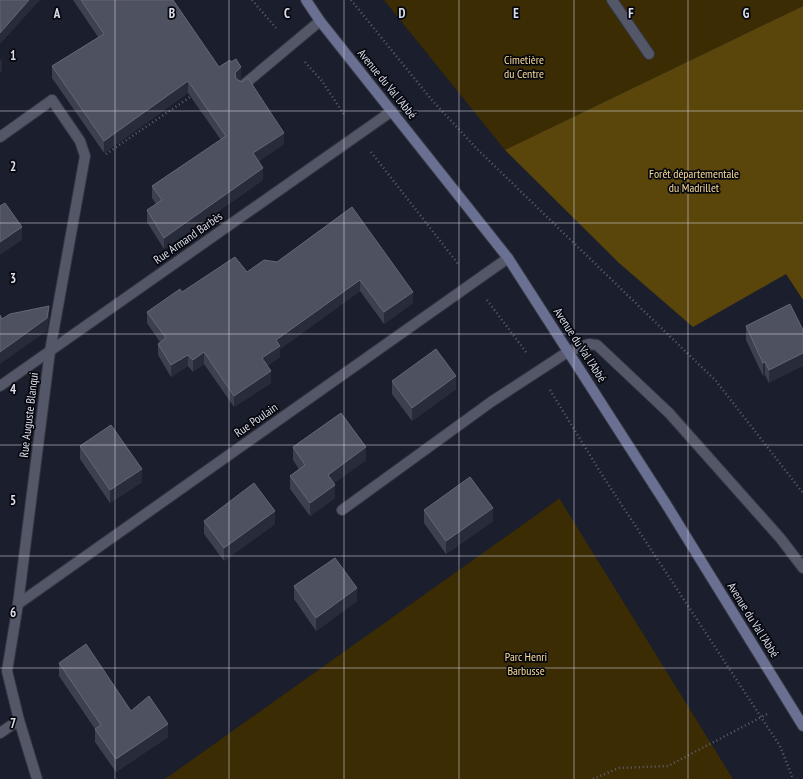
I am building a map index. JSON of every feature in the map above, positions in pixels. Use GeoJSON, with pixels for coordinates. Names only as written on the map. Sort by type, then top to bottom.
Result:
{"type":"FeatureCollection","features":[{"type":"Feature","properties":{"kind":"main road","name":"Avenue du Val l'Abbé"},"geometry":{"type":"LineString","coordinates":[[306,0],[320,21],[508,258],[666,504],[803,726]]}},
{"type":"Feature","properties":{"kind":"street"},"geometry":{"type":"LineString","coordinates":[[612,0],[649,54]]}},
{"type":"Feature","properties":{"kind":"street"},"geometry":{"type":"LineString","coordinates":[[241,87],[320,21]]}},
{"type":"Feature","properties":{"kind":"street","name":"Rue Auguste Blanqui"},"geometry":{"type":"LineString","coordinates":[[0,137],[52,100],[80,141],[85,156],[50,351],[18,604],[7,671],[19,720],[37,779]]}},
{"type":"Feature","properties":{"kind":"street","name":"Rue Armand Barbès"},"geometry":{"type":"LineString","coordinates":[[0,386],[392,111]]}},
{"type":"Feature","properties":{"kind":"street","name":"Rue Poulain"},"geometry":{"type":"LineString","coordinates":[[18,604],[508,258]]}},
{"type":"Feature","properties":{"kind":"street"},"geometry":{"type":"LineString","coordinates":[[342,510],[491,402],[568,351],[589,344],[597,345],[669,413],[781,539],[803,568]]}},
{"type":"Feature","properties":{"kind":"street"},"geometry":{"type":"LineString","coordinates":[[0,733],[19,720]]}},
{"type":"Feature","properties":{"kind":"path"},"geometry":{"type":"LineString","coordinates":[[351,0],[431,99],[476,148],[716,381],[803,493]]}},
{"type":"Feature","properties":{"kind":"path"},"geometry":{"type":"LineString","coordinates":[[82,171],[194,94]]}},
{"type":"Feature","properties":{"kind":"path"},"geometry":{"type":"LineString","coordinates":[[367,147],[460,266]]}},
{"type":"Feature","properties":{"kind":"path"},"geometry":{"type":"LineString","coordinates":[[483,294],[522,346],[604,478],[760,718],[780,746],[793,779]]}},
{"type":"Feature","properties":{"kind":"path"},"geometry":{"type":"LineString","coordinates":[[593,779],[619,768],[668,766],[789,703]]}},
{"type":"Feature","properties":{"kind":"green space","name":"Cimetière du Centre"},"geometry":{"type":"Polygon","coordinates":[[[384,0],[803,0],[803,6],[505,150],[384,0]]]}},
{"type":"Feature","properties":{"kind":"green space","name":"Forêt départementale du Madrillet"},"geometry":{"type":"Polygon","coordinates":[[[803,6],[803,300],[786,274],[693,327],[619,263],[505,150],[803,6]]]}},
{"type":"Feature","properties":{"kind":"green space","name":"Parc Henri Barbusse"},"geometry":{"type":"Polygon","coordinates":[[[559,498],[733,779],[165,779],[556,501],[559,498]]]}},
{"type":"Feature","properties":{"kind":"building"},"geometry":{"type":"Polygon","coordinates":[[[0,0],[29,0],[0,33],[0,0]]]}},
{"type":"Feature","properties":{"kind":"building"},"geometry":{"type":"Polygon","coordinates":[[[81,0],[173,0],[219,67],[230,60],[231,62],[236,59],[241,67],[235,73],[236,79],[242,82],[248,78],[284,133],[253,153],[263,168],[164,238],[147,210],[162,200],[152,186],[226,136],[188,81],[104,141],[52,66],[104,34],[81,0]]]}},
{"type":"Feature","properties":{"kind":"building"},"geometry":{"type":"Polygon","coordinates":[[[5,203],[22,227],[0,242],[0,206],[5,203]]]}},
{"type":"Feature","properties":{"kind":"building"},"geometry":{"type":"Polygon","coordinates":[[[352,207],[413,292],[384,312],[360,280],[276,340],[280,346],[262,358],[271,371],[234,396],[204,352],[193,360],[188,355],[171,365],[158,344],[166,338],[147,312],[180,289],[182,292],[235,257],[247,272],[264,260],[277,262],[352,207]]]}},
{"type":"Feature","properties":{"kind":"building"},"geometry":{"type":"Polygon","coordinates":[[[790,304],[803,330],[803,353],[769,370],[765,362],[763,363],[746,326],[790,304]]]}},
{"type":"Feature","properties":{"kind":"building"},"geometry":{"type":"Polygon","coordinates":[[[49,306],[47,318],[0,352],[0,315],[2,319],[10,314],[49,306]]]}},
{"type":"Feature","properties":{"kind":"building"},"geometry":{"type":"Polygon","coordinates":[[[436,349],[456,376],[412,408],[392,381],[436,349]]]}},
{"type":"Feature","properties":{"kind":"building"},"geometry":{"type":"Polygon","coordinates":[[[341,413],[366,447],[328,475],[335,485],[310,503],[290,476],[305,465],[293,447],[341,413]]]}},
{"type":"Feature","properties":{"kind":"building"},"geometry":{"type":"Polygon","coordinates":[[[111,425],[142,469],[110,490],[80,446],[111,425]]]}},
{"type":"Feature","properties":{"kind":"building"},"geometry":{"type":"Polygon","coordinates":[[[470,477],[493,508],[446,541],[424,510],[470,477]]]}},
{"type":"Feature","properties":{"kind":"building"},"geometry":{"type":"Polygon","coordinates":[[[254,483],[275,511],[224,548],[204,521],[254,483]]]}},
{"type":"Feature","properties":{"kind":"building"},"geometry":{"type":"Polygon","coordinates":[[[335,558],[357,588],[316,618],[294,586],[335,558]]]}},
{"type":"Feature","properties":{"kind":"building"},"geometry":{"type":"Polygon","coordinates":[[[86,644],[131,711],[149,696],[168,724],[116,759],[95,729],[101,725],[59,663],[86,644]]]}}]}
